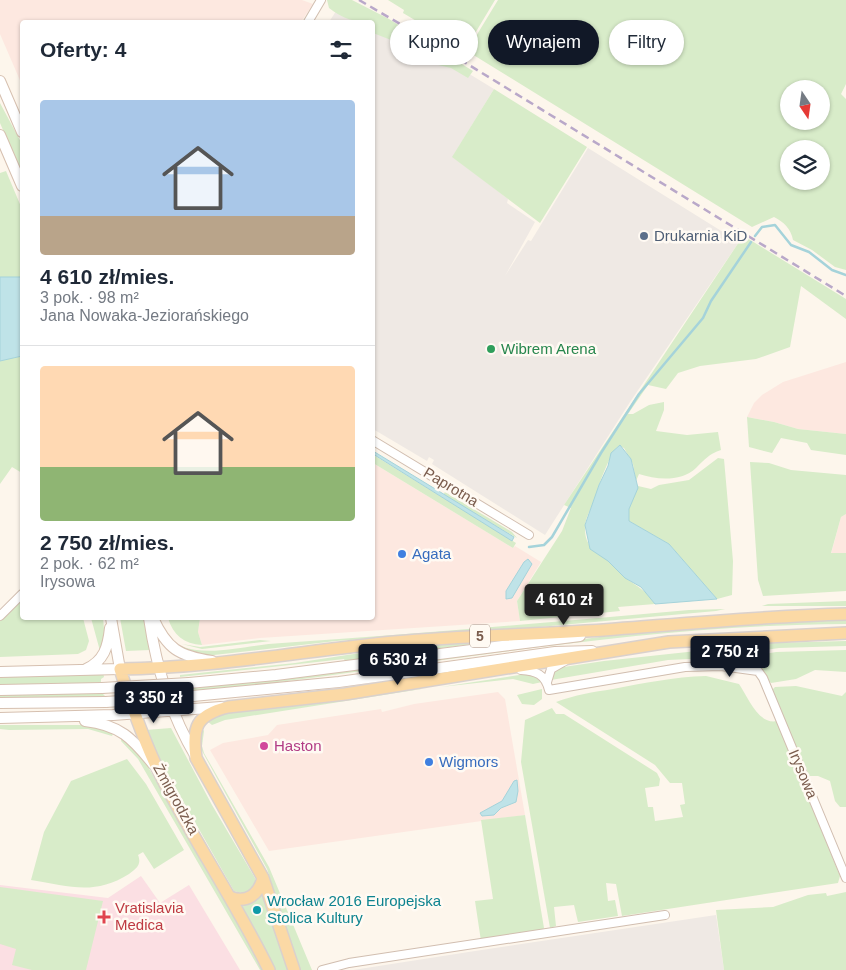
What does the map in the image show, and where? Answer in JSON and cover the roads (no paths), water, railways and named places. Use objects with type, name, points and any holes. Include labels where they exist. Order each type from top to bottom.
[{"type":"main road","name":"5","points":[[120,669],[225,663],[393,642],[616,629],[704,621],[846,614]]},
{"type":"main road","points":[[294,970],[263,878],[196,758],[194,741],[198,724],[209,713],[228,707],[344,694],[669,642],[846,632]]},
{"type":"main road","name":"Żmigrodzka","points":[[120,669],[134,714],[158,770],[269,970]]},
{"type":"main road","points":[[230,897],[240,900],[254,896],[263,878]]},
{"type":"street","points":[[309,20],[321,0]]},
{"type":"street","points":[[0,81],[20,127]]},
{"type":"street","points":[[0,135],[20,181]]},
{"type":"street","name":"Paprotna","points":[[375,442],[529,535]]},
{"type":"street","points":[[0,616],[20,596]]},
{"type":"street","points":[[84,670],[94,665],[104,654],[109,640],[111,620]]},
{"type":"street","name":"Żmigrodzka","points":[[111,620],[120,669]]},
{"type":"street","points":[[151,620],[160,668],[172,710],[179,728],[196,758]]},
{"type":"street","points":[[152,620],[164,640],[175,650],[193,658],[225,663]]},
{"type":"street","points":[[0,690],[102,688],[188,683],[296,672],[568,638],[616,629]]},
{"type":"street","points":[[0,704],[106,702],[193,696],[339,682],[555,652],[603,652]]},
{"type":"street","points":[[509,669],[537,671],[547,682],[552,669],[570,658]]},
{"type":"street","name":"Irysowa","points":[[547,682],[549,690],[679,668],[721,666],[758,671],[763,678],[846,878]]},
{"type":"street","points":[[0,672],[120,669]]},
{"type":"street","points":[[0,718],[62,718],[228,707]]},
{"type":"street","points":[[62,718],[97,722],[121,731],[133,740],[158,770]]},
{"type":"street","points":[[322,970],[348,963],[666,915]]},
{"type":"water","points":[[0,277],[20,277],[20,356],[0,361]]},
{"type":"water","points":[[620,445],[631,459],[638,488],[629,509],[629,521],[669,544],[717,599],[655,604],[641,587],[625,578],[608,561],[590,549],[585,525],[608,466],[611,453]]},
{"type":"water","points":[[375,452],[514,537],[512,541],[375,455]]},
{"type":"water","points":[[528,559],[532,564],[512,598],[506,599],[506,591],[524,562]]},
{"type":"water","points":[[517,780],[516,802],[501,808],[494,815],[482,816],[480,813],[502,801],[514,781]]},
{"type":"waterway","points":[[755,236],[762,227],[775,225],[791,245],[809,252],[832,270],[846,275]]},
{"type":"waterway","points":[[529,547],[544,545],[552,537],[601,453],[639,394],[703,318],[711,301],[751,242]]},
{"type":"railway","points":[[359,0],[438,46],[846,296]]},
{"type":"place","name":"Drukarnia KiD","points":[[644,236]]},
{"type":"place","name":"Wibrem Arena","points":[[491,349]]},
{"type":"place","name":"Agata","points":[[402,554]]},
{"type":"place","name":"Haston","points":[[264,746]]},
{"type":"place","name":"Wigmors","points":[[429,762]]},
{"type":"place","name":"Wrocław 2016 Europejska Stolica Kultury","points":[[257,910]]},
{"type":"place","name":"Vratislavia Medica","points":[[104,917]]}]
